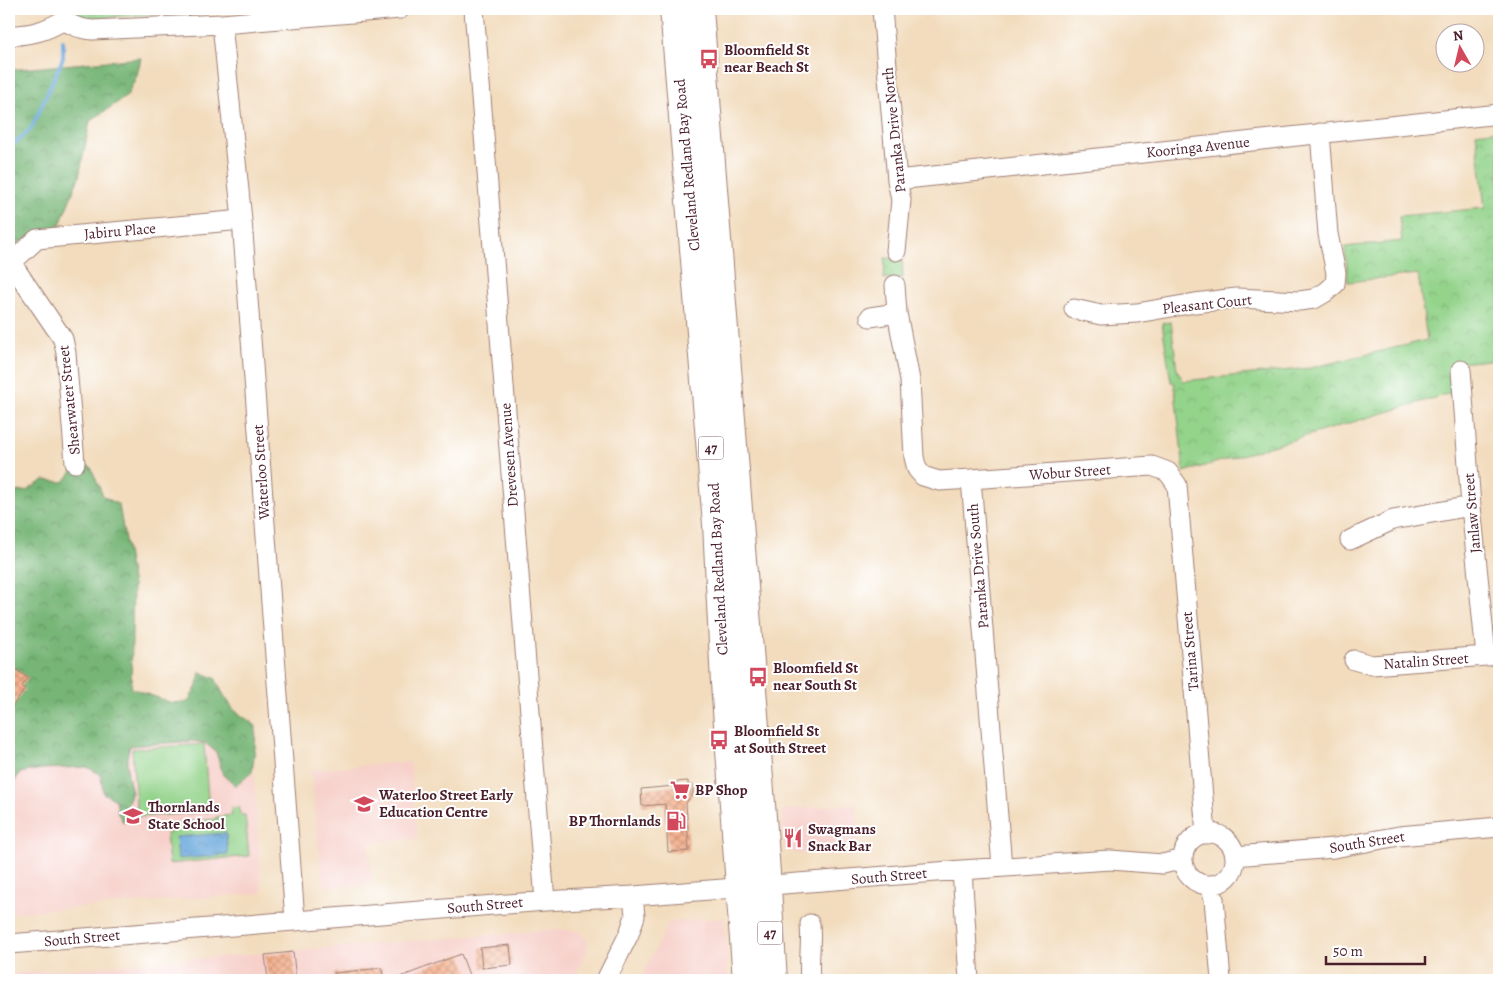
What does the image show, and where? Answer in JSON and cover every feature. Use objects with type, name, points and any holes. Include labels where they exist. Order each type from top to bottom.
[{"type":"highway","name":"Cleveland Redland Bay Road","points":[[674,9],[717,524],[724,674],[747,980]]},
{"type":"highway","name":"Cleveland Redland Bay Road","points":[[699,9],[768,886],[772,980]]},
{"type":"street","points":[[9,36],[35,34],[49,29],[62,14],[71,25],[80,29],[92,30],[222,24],[337,11],[400,9]]},
{"type":"street","name":"Drevesen Avenue","points":[[474,9],[544,900]]},
{"type":"street","name":"Paranka Drive North","points":[[882,9],[897,180],[901,200],[896,251]]},
{"type":"street","name":"Waterloo Street","points":[[222,24],[242,220],[295,920]]},
{"type":"street","name":"Kooringa Avenue","points":[[897,180],[1499,114]]},
{"type":"street","name":"Pleasant Court","points":[[1074,309],[1101,315],[1237,298],[1299,301],[1314,299],[1326,292],[1335,284],[1336,273],[1328,234],[1320,134]]},
{"type":"street","name":"Jabiru Place","points":[[10,265],[37,239],[242,220]]},
{"type":"street","name":"Shearwater Street","points":[[10,265],[63,339],[66,353],[75,463]]},
{"type":"street","points":[[895,285],[910,380],[914,457],[917,469],[923,476],[940,481],[971,479]]},
{"type":"street","points":[[870,316],[898,313]]},
{"type":"street","name":"Janlaw Street","points":[[1461,370],[1471,506],[1493,656]]},
{"type":"street","name":"Wobur Street","points":[[971,479],[1152,466],[1168,472]]},
{"type":"street","name":"Tarina Street","points":[[1168,472],[1177,485],[1206,834]]},
{"type":"street","name":"Paranka Drive South","points":[[971,479],[1002,867]]},
{"type":"street","points":[[1350,540],[1393,520],[1471,506]]},
{"type":"street","name":"Natalin Street","points":[[1354,660],[1372,665],[1493,656]]},
{"type":"street","name":"South Street","points":[[1235,856],[1334,848],[1399,836],[1499,827]]},
{"type":"street","points":[[1206,834],[1216,834],[1225,839],[1232,847],[1235,856],[1234,867],[1229,876],[1221,883],[1210,886],[1194,881],[1188,875],[1183,859],[1185,850],[1190,842],[1197,836],[1206,834]]},
{"type":"street","name":"South Street","points":[[9,944],[544,900],[633,896],[1110,860],[1167,864],[1183,859]]},
{"type":"street","points":[[962,870],[969,980]]},
{"type":"street","points":[[1210,886],[1214,899],[1221,980]]},
{"type":"street","points":[[606,980],[629,934],[635,916],[633,896]]},
{"type":"street","points":[[810,924],[812,943],[809,968],[810,980]]},
{"type":"shaded area","name":"Thornlands State School","points":[[250,719],[262,893],[9,913],[9,739]]},
{"type":"shaded area","name":"Waterloo Street Early Education Centre","points":[[410,762],[417,839],[369,842],[372,884],[332,887],[325,885],[322,881],[311,770]]},
{"type":"shaded area","points":[[856,804],[859,848],[795,854],[784,847],[781,810]]},
{"type":"shaded area","points":[[724,918],[728,980],[640,980],[669,922]]},
{"type":"shaded area","points":[[559,929],[581,932],[587,940],[587,951],[572,980],[9,980],[9,974]]},
{"type":"green space","points":[[72,9],[234,9],[82,19]]},
{"type":"green space","points":[[141,58],[137,75],[127,96],[90,121],[79,177],[59,227],[32,236],[9,251],[9,70]]},
{"type":"green space","points":[[1499,130],[1499,359],[1450,364],[1451,393],[1184,472],[1174,382],[1171,382],[1162,323],[1171,322],[1177,370],[1183,381],[1311,368],[1427,340],[1418,274],[1348,282],[1345,247],[1402,241],[1399,216],[1485,208],[1476,133]]},
{"type":"green space","points":[[885,258],[902,259],[903,278],[884,279]]},
{"type":"green space","points":[[82,464],[91,467],[103,496],[119,505],[133,586],[131,688],[172,703],[188,702],[197,686],[200,672],[215,678],[234,710],[256,726],[252,772],[236,786],[223,775],[216,752],[205,743],[192,741],[130,746],[127,764],[132,792],[126,806],[127,819],[123,822],[118,813],[116,800],[103,793],[101,775],[87,767],[41,769],[19,773],[13,785],[14,802],[9,810],[9,492],[26,491],[44,480],[64,482],[73,470]]},
{"type":"green space","points":[[204,744],[209,812],[137,817],[132,749]]},
{"type":"green space","points":[[239,807],[240,815],[245,815],[249,856],[169,864],[166,834],[170,833],[170,824],[216,819],[216,817],[232,815],[231,808]]},
{"type":"water","points":[[226,833],[228,855],[178,859],[176,837]]},
{"type":"building","points":[[9,664],[28,678],[22,686],[25,689],[9,711]]},
{"type":"building","points":[[688,781],[688,785],[693,785],[693,794],[686,803],[689,851],[668,852],[665,804],[642,806],[641,789],[675,786],[675,782]]},
{"type":"building","points":[[510,945],[512,965],[482,968],[480,948]]},
{"type":"building","points":[[293,952],[296,980],[268,980],[265,955]]},
{"type":"building","points":[[461,954],[471,980],[395,980],[395,979]]},
{"type":"building","points":[[382,968],[383,980],[335,980],[334,973]]},
{"type":"waterway","points":[[9,148],[31,129],[63,58],[63,41]]},
{"type":"place","name":"Bloomfield St near Beach St","points":[[709,59]]},
{"type":"place","name":"Bloomfield St near South St","points":[[758,677]]},
{"type":"place","name":"Bloomfield St at South Street","points":[[719,740]]},
{"type":"place","name":"BP Shop","points":[[680,790]]},
{"type":"place","name":"Waterloo Street Early Education Centre","points":[[364,804]]},
{"type":"place","name":"Thornlands State School","points":[[133,816]]},
{"type":"place","name":"BP Thornlands","points":[[676,821]]},
{"type":"place","name":"Swagmans Snack Bar","points":[[793,838]]}]
